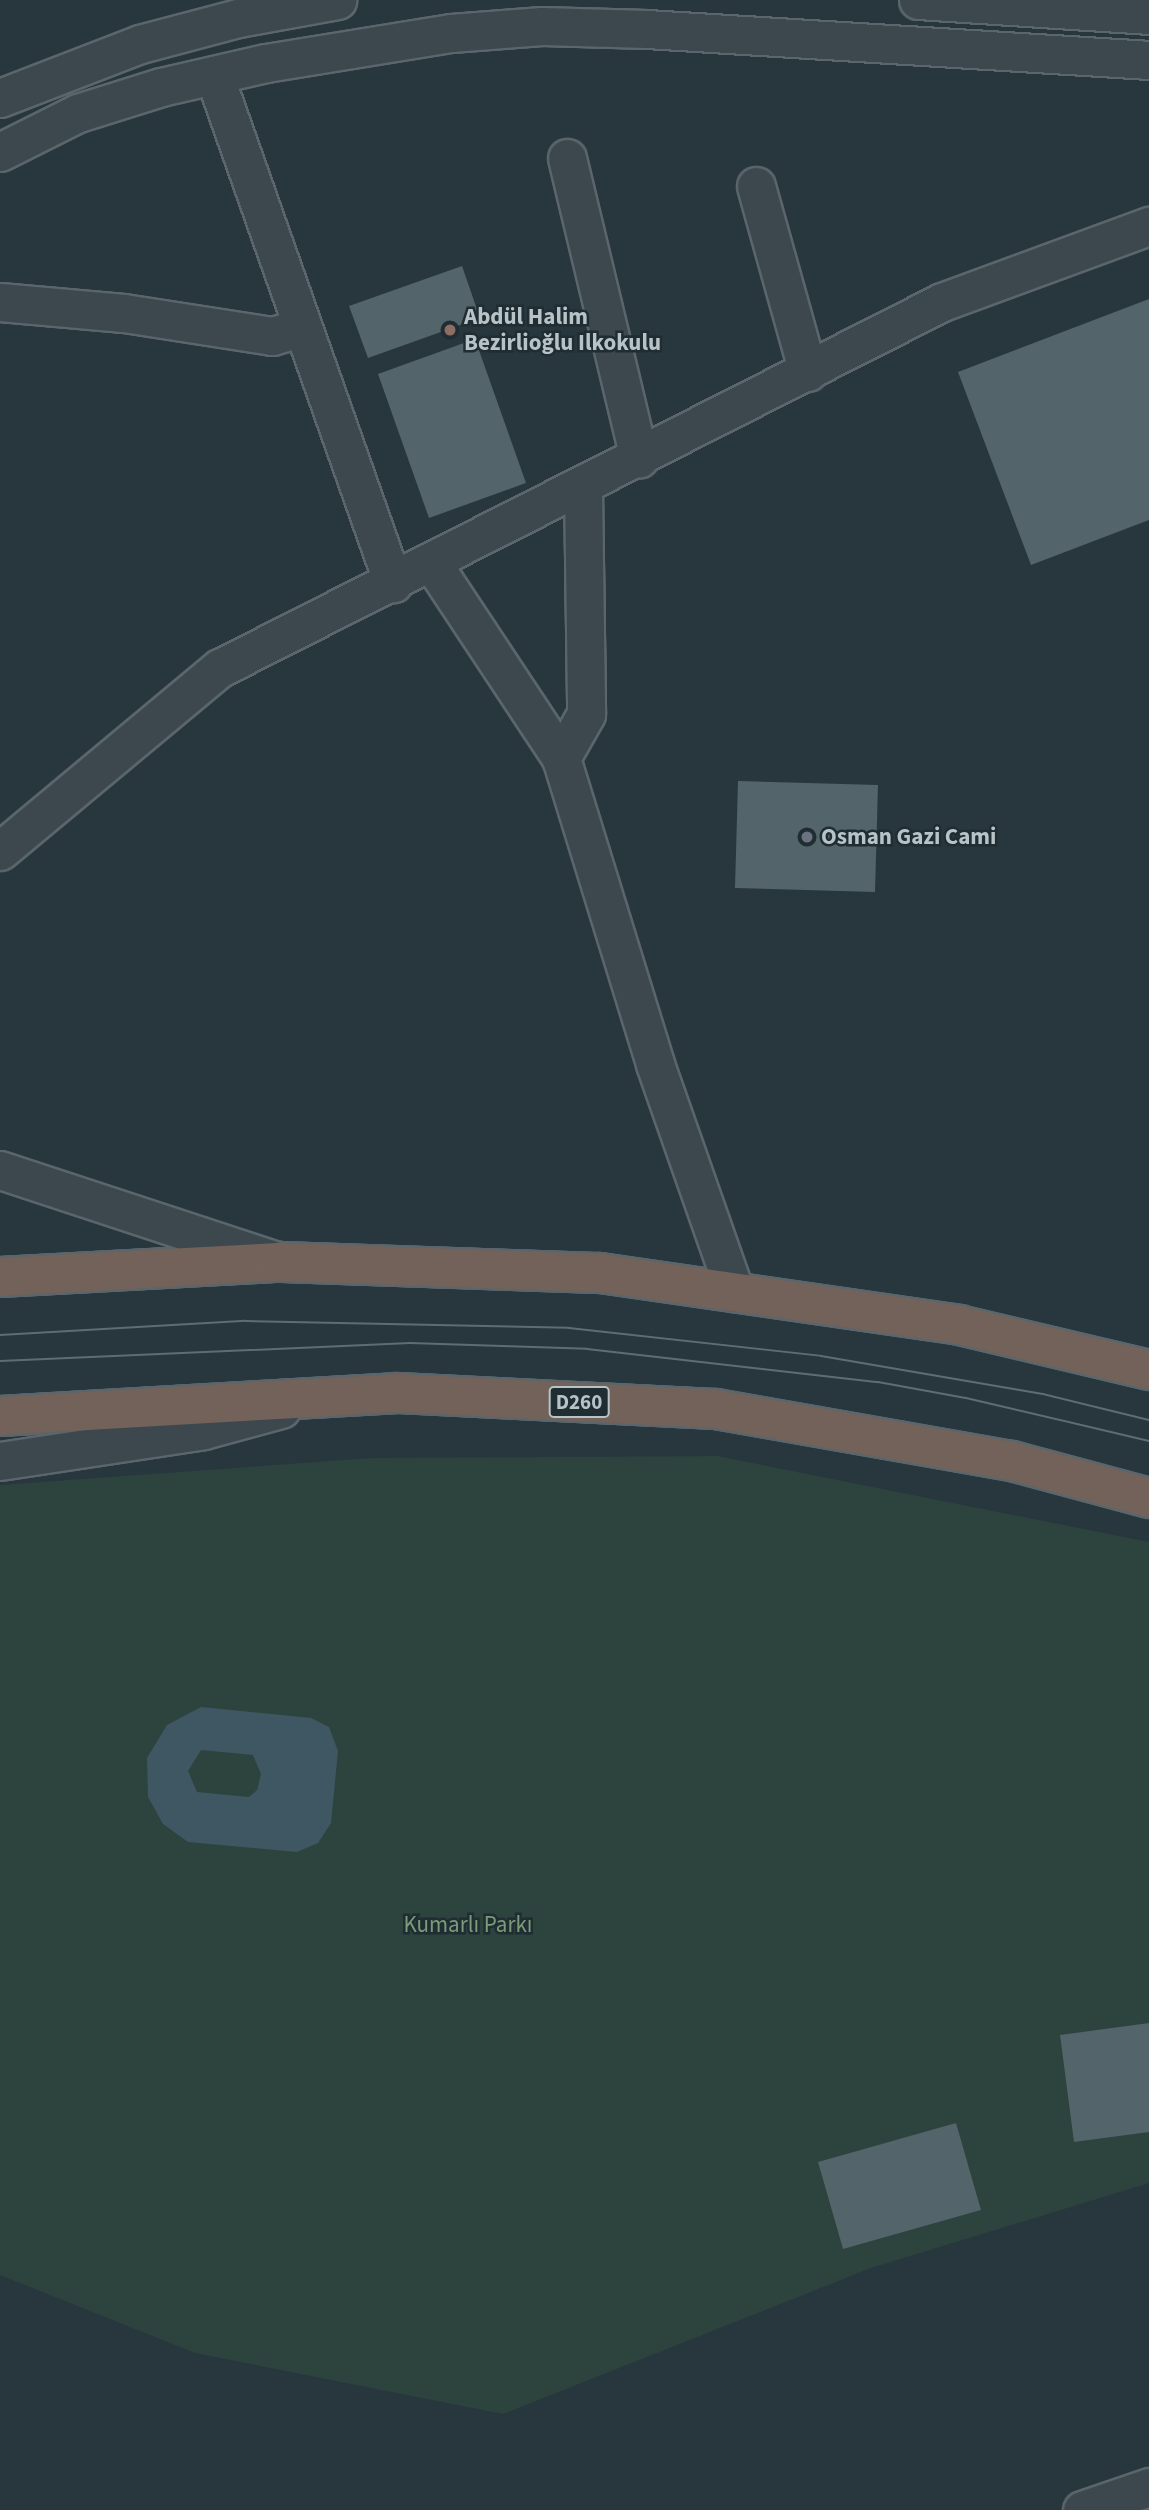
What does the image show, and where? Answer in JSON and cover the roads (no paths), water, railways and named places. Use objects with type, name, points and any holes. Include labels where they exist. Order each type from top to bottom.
[{"type":"highway","points":[[0,1277],[280,1262],[600,1273],[959,1325],[1149,1370]]},
{"type":"highway","name":"D260","points":[[0,1416],[398,1394],[716,1409],[1013,1461],[1149,1498]]},
{"type":"street","points":[[0,98],[112,54],[238,19],[337,0]]},
{"type":"street","points":[[918,0],[1149,15]]},
{"type":"street","points":[[0,152],[78,113],[121,99],[214,75],[451,33],[541,26],[1149,60]]},
{"type":"street","points":[[112,54],[121,99]]},
{"type":"street","points":[[214,75],[393,583]]},
{"type":"street","points":[[567,158],[639,459]]},
{"type":"street","points":[[756,186],[808,372]]},
{"type":"street","points":[[0,850],[220,668],[639,459],[942,302],[1149,226]]},
{"type":"street","points":[[0,302],[124,313],[272,336],[303,327]]},
{"type":"street","points":[[561,758],[586,714],[583,487]]},
{"type":"street","points":[[432,563],[561,758],[655,1065],[735,1292]]},
{"type":"street","points":[[0,1170],[280,1262]]},
{"type":"street","points":[[0,1461],[204,1430],[325,1398]]},
{"type":"street","points":[[1082,2510],[1149,2487]]},
{"type":"water","points":[[201,1707],[311,1718],[329,1727],[338,1751],[331,1823],[318,1843],[297,1852],[188,1842],[163,1824],[148,1797],[147,1758],[167,1725]],"holes":[[[201,1750],[253,1755],[261,1774],[257,1790],[249,1797],[197,1792],[188,1771]]]},
{"type":"tram line","points":[[0,1335],[246,1321],[569,1328],[821,1356],[1043,1394],[1149,1420]]},
{"type":"tram line","points":[[0,1361],[410,1343],[587,1349],[878,1382],[966,1398],[1149,1441]]},
{"type":"place","name":"Abdül Halim Bezirlioğlu Ilkokulu","points":[[450,330]]},
{"type":"place","name":"Osman Gazi Cami","points":[[807,837]]},
{"type":"park label","name":"Kumarlı Parkı","points":[[468,1925]]}]
